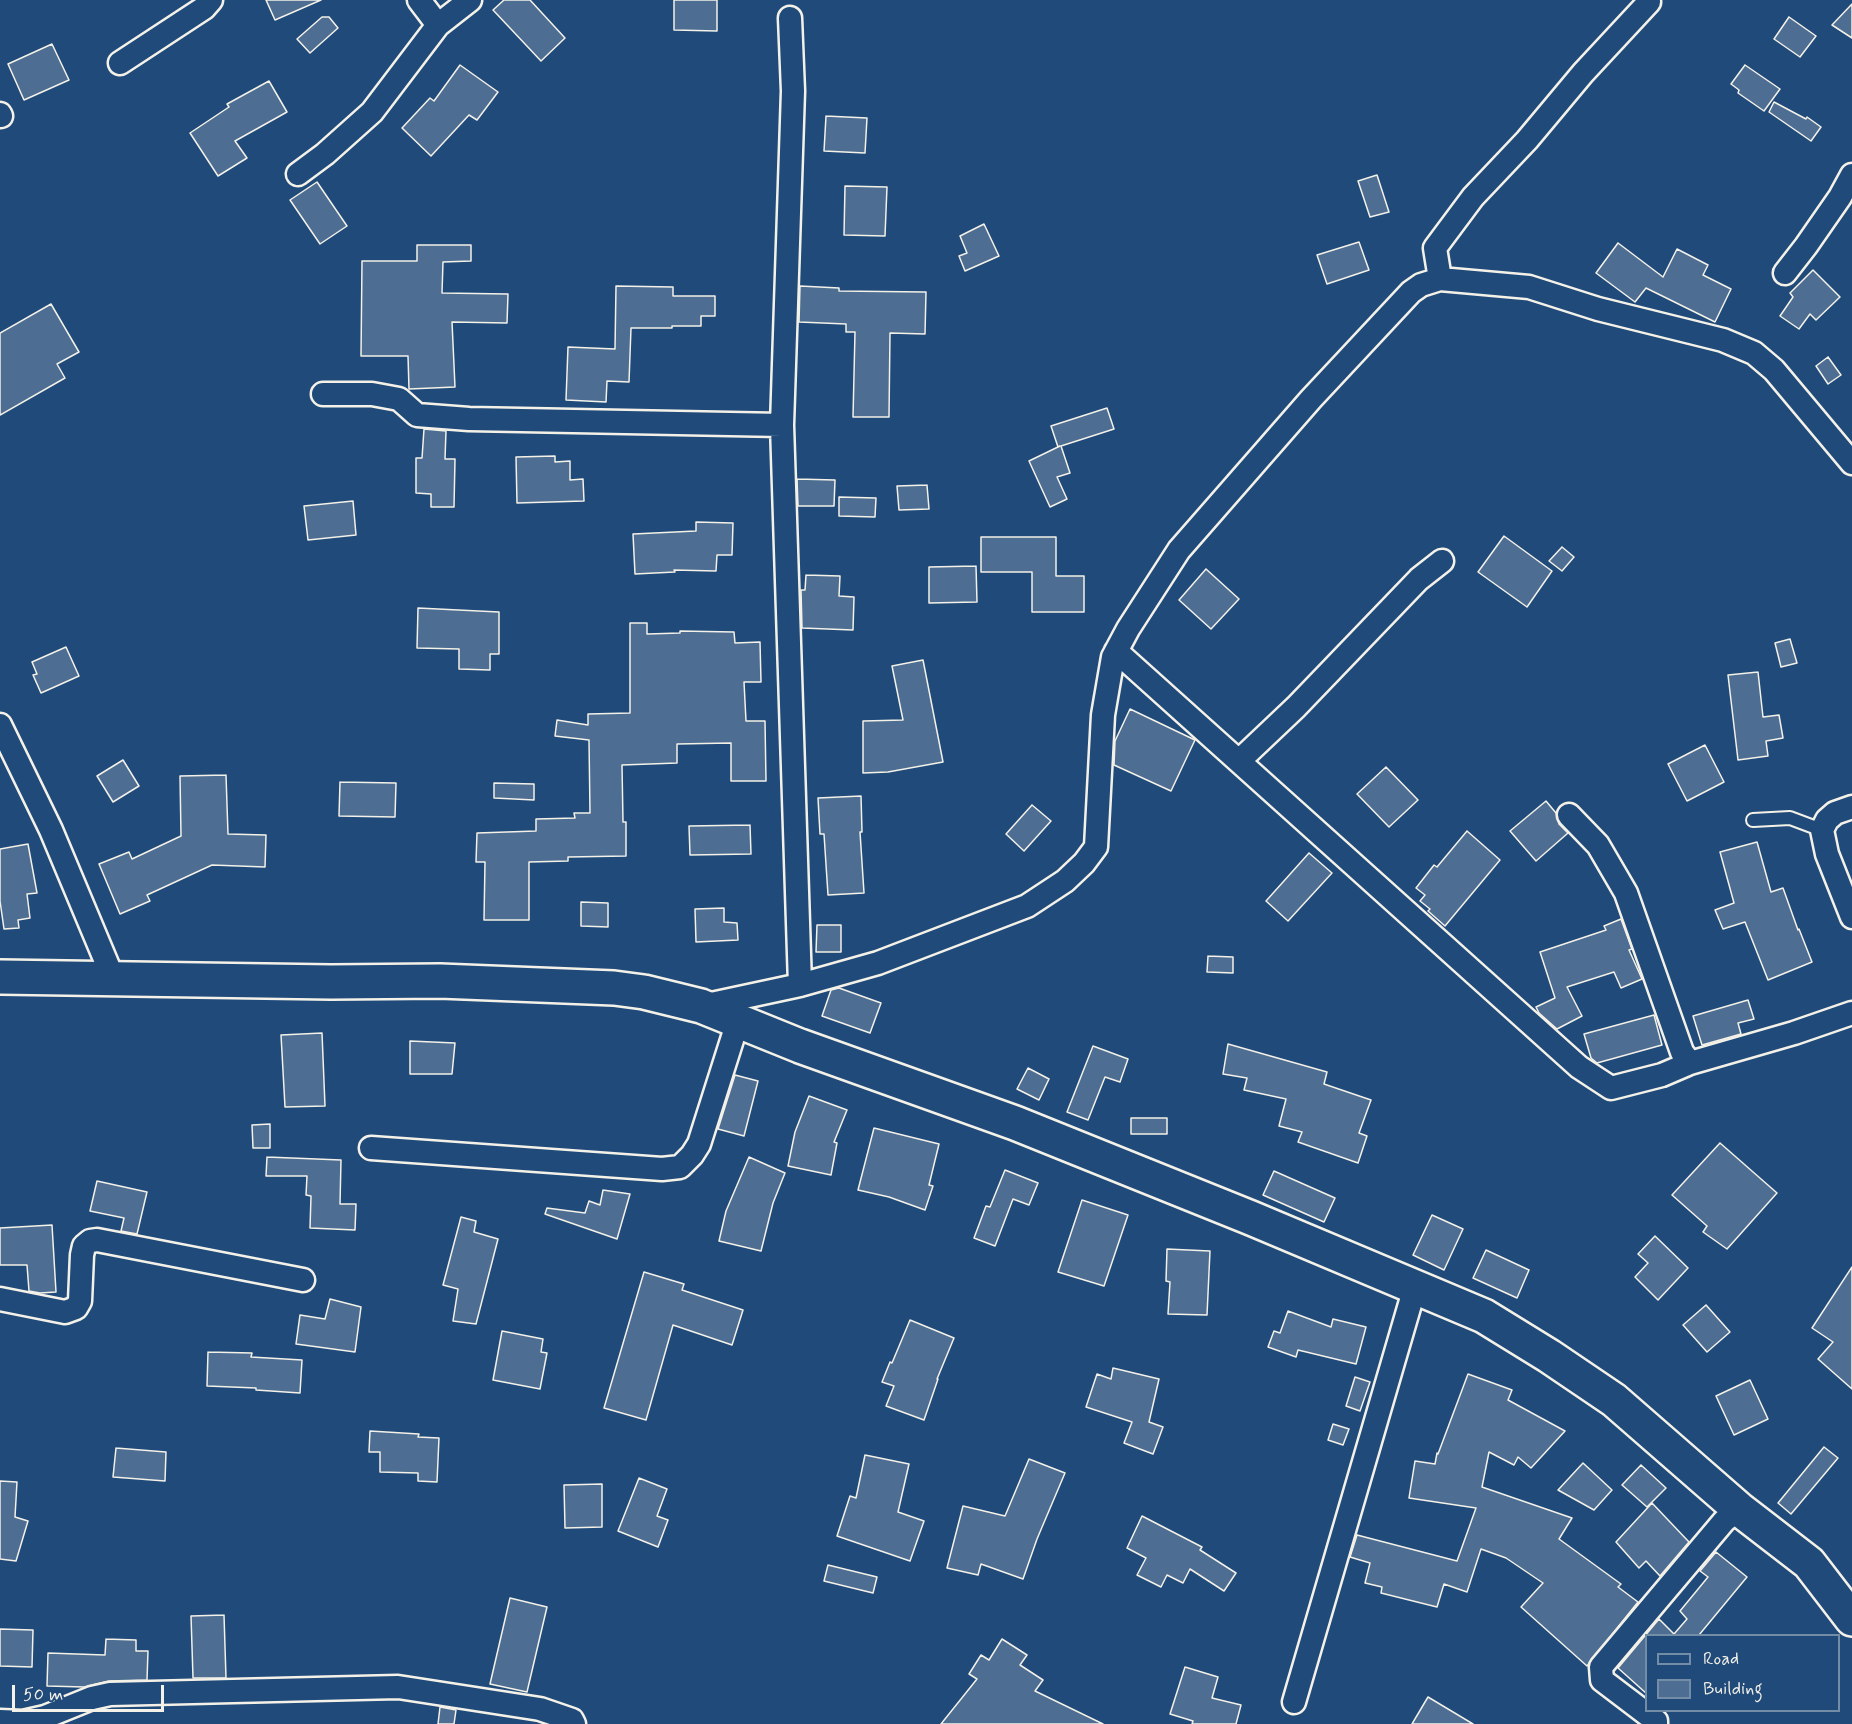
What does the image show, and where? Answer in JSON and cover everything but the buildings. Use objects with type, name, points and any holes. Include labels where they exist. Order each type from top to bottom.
[{"type":"street","points":[[120,63],[204,8],[212,0]]},
{"type":"street","points":[[418,0],[438,25]]},
{"type":"street","points":[[298,174],[325,154],[372,112],[438,25],[470,0]]},
{"type":"street","points":[[1440,279],[1435,248],[1473,197],[1527,140],[1583,73],[1650,1]]},
{"type":"street","points":[[790,18],[792,91],[782,425],[800,985]]},
{"type":"street","points":[[1785,273],[1840,197],[1852,175]]},
{"type":"street","points":[[700,1006],[800,985],[878,963],[1027,906],[1065,881],[1084,863],[1096,847],[1103,715],[1113,657],[1134,619],[1186,541],[1311,399],[1411,292],[1421,285],[1440,279],[1529,287],[1598,309],[1723,340],[1754,353],[1774,370],[1852,464]]},
{"type":"street","points":[[323,394],[372,394],[399,399],[417,415],[469,419],[782,425]]},
{"type":"street","points":[[1239,761],[1296,708],[1419,579],[1442,561]]},
{"type":"street","points":[[1116,651],[1579,1067],[1611,1088],[1662,1075],[1852,1012]]},
{"type":"street","points":[[0,725],[51,830],[113,978]]},
{"type":"street","points":[[1852,807],[1835,813],[1827,820],[1822,830],[1827,854],[1852,917]]},
{"type":"street","points":[[1569,815],[1598,845],[1626,892],[1682,1052],[1690,1064]]},
{"type":"street","points":[[0,977],[331,982],[440,981],[614,988],[664,996],[700,1006],[800,1046],[1015,1123],[1251,1218],[1484,1316],[1614,1400],[1739,1509],[1809,1563],[1852,1619]]},
{"type":"street","points":[[371,1148],[662,1168],[680,1167],[699,1144],[738,1022]]},
{"type":"street","points":[[0,1299],[65,1312],[76,1308],[80,1300],[84,1246],[90,1241],[98,1240],[303,1280]]},
{"type":"street","points":[[1293,1702],[1415,1287]]},
{"type":"street","points":[[1656,1724],[1656,1721],[1602,1680],[1601,1667],[1724,1521],[1739,1509]]},
{"type":"street","points":[[0,1721],[23,1722],[45,1717],[92,1698],[110,1694],[398,1687],[540,1709],[572,1720],[574,1724]]},
{"type":"lane","points":[[1753,820],[1791,818],[1822,830]]}]
